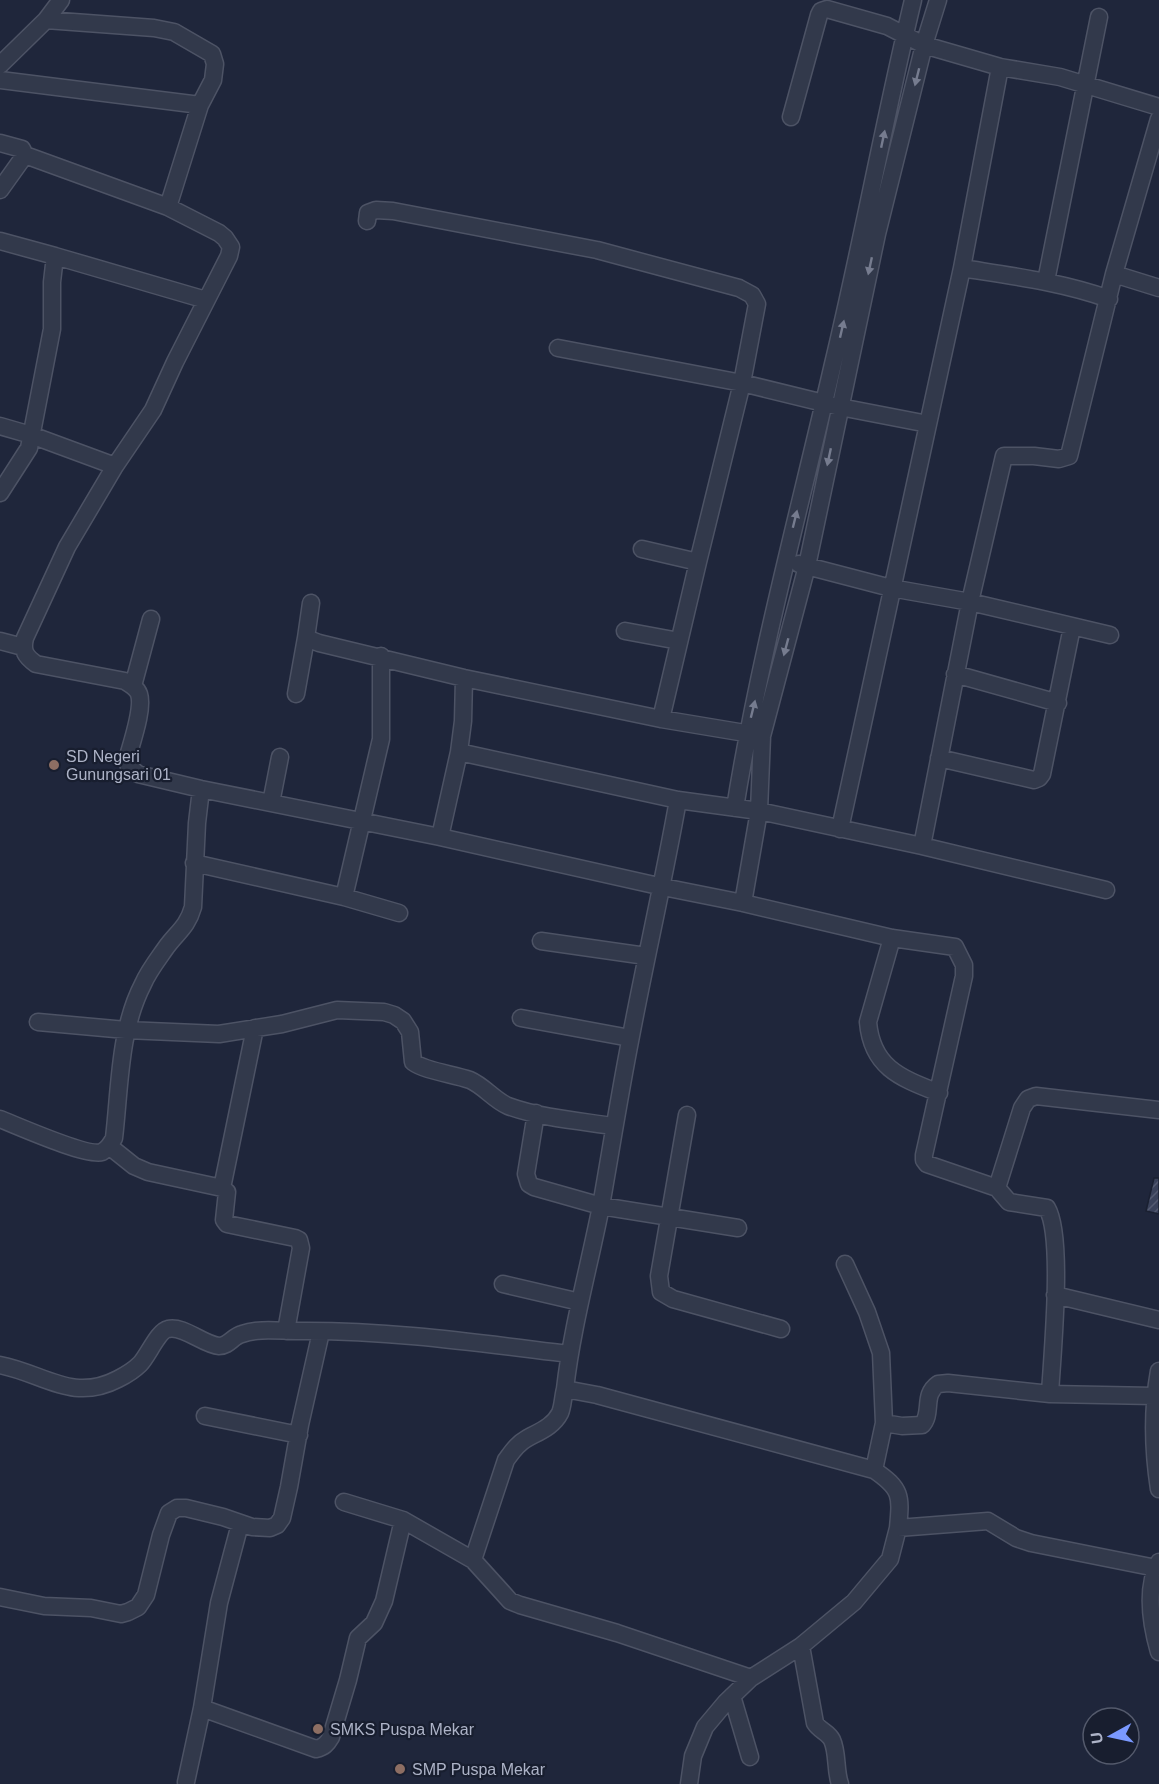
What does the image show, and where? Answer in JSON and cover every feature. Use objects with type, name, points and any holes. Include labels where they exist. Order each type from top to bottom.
[{"type":"street","points":[[0,65],[46,20],[61,0]]},
{"type":"street","points":[[743,903],[759,811],[755,734],[786,561],[832,405],[879,196],[905,34],[913,0]]},
{"type":"street","points":[[879,196],[938,0]]},
{"type":"street","points":[[791,117],[811,39],[821,11],[832,9],[887,26],[924,45],[1000,67],[1084,83],[1159,107]]},
{"type":"street","points":[[1046,281],[1099,17]]},
{"type":"street","points":[[46,20],[154,28],[174,32],[214,57],[213,80],[200,105],[168,207]]},
{"type":"street","points":[[840,829],[962,268],[1000,67]]},
{"type":"street","points":[[0,80],[200,105]]},
{"type":"street","points":[[921,846],[970,602],[1004,456],[1059,459],[1069,456],[1114,274],[1159,118]]},
{"type":"street","points":[[0,143],[22,149],[25,155],[168,207],[219,233],[231,248],[153,410],[115,466],[66,547],[25,638],[23,647],[26,657],[36,664],[125,681],[133,687],[140,695],[140,710],[128,760],[129,767],[138,774],[201,789],[440,837],[892,938],[955,947],[964,965],[964,976],[924,1161],[997,1188],[1009,1202],[1047,1208],[1051,1215],[1055,1257],[1055,1295],[1050,1394]]},
{"type":"street","points":[[0,190],[25,155]]},
{"type":"street","points":[[367,221],[368,213],[376,210],[393,211],[597,250],[739,288],[752,295],[757,304],[742,383],[661,719]]},
{"type":"street","points":[[0,241],[206,300]]},
{"type":"street","points":[[0,493],[27,452],[31,435],[52,328],[52,282],[55,256]]},
{"type":"street","points":[[962,268],[1046,281],[1109,299]]},
{"type":"street","points":[[1114,274],[1159,288]]},
{"type":"street","points":[[558,348],[742,383],[832,405],[928,424]]},
{"type":"street","points":[[735,808],[755,734],[807,566],[832,405]]},
{"type":"street","points":[[0,426],[115,466]]},
{"type":"street","points":[[642,549],[698,562]]},
{"type":"street","points":[[786,561],[891,588],[970,602],[1110,635]]},
{"type":"street","points":[[296,694],[311,603]]},
{"type":"street","points":[[133,687],[151,619]]},
{"type":"street","points":[[939,758],[1034,780],[1040,778],[1058,703],[1072,627]]},
{"type":"street","points":[[625,631],[679,641]]},
{"type":"street","points":[[306,638],[464,678],[661,719],[755,734]]},
{"type":"street","points":[[0,641],[23,647]]},
{"type":"street","points":[[344,897],[381,739],[381,656]]},
{"type":"street","points":[[955,674],[1058,703]]},
{"type":"street","points":[[440,837],[459,752],[464,678]]},
{"type":"street","points":[[459,752],[678,800],[759,811],[921,846],[1106,890]]},
{"type":"street","points":[[271,803],[280,757]]},
{"type":"street","points":[[0,1119],[74,1148],[93,1153],[102,1152],[110,1146],[114,1138],[126,1030],[143,983],[166,948],[190,919],[193,907],[194,863],[201,789]]},
{"type":"street","points":[[473,1560],[506,1460],[525,1439],[539,1434],[560,1413],[569,1354],[601,1206],[613,1126],[646,956],[663,887],[678,800]]},
{"type":"street","points":[[194,863],[344,897],[399,913]]},
{"type":"street","points":[[892,938],[868,1022],[869,1034],[876,1051],[894,1074],[939,1093]]},
{"type":"street","points":[[541,940],[646,956]]},
{"type":"street","points":[[38,1022],[126,1030],[219,1034],[282,1024],[337,1011],[384,1012],[403,1021],[410,1032],[413,1062],[419,1067],[471,1081],[507,1105],[536,1113],[613,1126]]},
{"type":"street","points":[[521,1018],[630,1038]]},
{"type":"street","points":[[222,1188],[255,1028]]},
{"type":"street","points":[[997,1188],[1022,1108],[1028,1099],[1036,1096],[1159,1110]]},
{"type":"street","points":[[536,1113],[526,1174],[529,1184],[534,1187],[601,1206],[738,1228]]},
{"type":"street","points":[[687,1115],[659,1276],[661,1292],[673,1299],[781,1329]]},
{"type":"street","points":[[110,1146],[134,1166],[148,1172],[222,1188],[227,1192],[224,1220],[227,1224],[299,1240],[301,1248],[286,1331]]},
{"type":"street","points":[[845,1264],[867,1312],[881,1353],[884,1423],[874,1470]]},
{"type":"street","points":[[503,1284],[580,1302]]},
{"type":"street","points":[[1055,1295],[1159,1320]]},
{"type":"street","points":[[0,1365],[68,1388],[91,1389],[108,1384],[130,1373],[141,1363],[166,1329],[178,1329],[216,1346],[224,1346],[235,1336],[244,1333],[286,1331],[399,1334],[569,1354]]},
{"type":"street","points":[[0,1597],[44,1606],[91,1608],[122,1614],[138,1607],[146,1595],[161,1535],[169,1513],[177,1508],[223,1517],[240,1524],[270,1528],[277,1524],[282,1518],[321,1332]]},
{"type":"street","points":[[1159,1371],[1155,1396],[1154,1457],[1159,1489]]},
{"type":"street","points":[[884,1423],[902,1426],[922,1425],[925,1421],[928,1394],[938,1384],[948,1383],[1050,1394],[1155,1396]]},
{"type":"street","points":[[565,1389],[597,1395],[874,1470],[896,1488],[900,1509],[890,1559],[854,1602],[801,1646],[751,1678],[732,1696],[705,1727],[693,1756],[689,1784]]},
{"type":"street","points":[[205,1416],[298,1435]]},
{"type":"street","points":[[344,1502],[403,1520],[473,1560],[510,1600],[520,1605],[617,1633],[751,1678]]},
{"type":"street","points":[[202,1708],[316,1749],[327,1744],[348,1680],[358,1638],[374,1623],[384,1601],[403,1520]]},
{"type":"street","points":[[898,1528],[988,1521],[1016,1538],[1031,1543],[1157,1565],[1150,1620],[1159,1652]]},
{"type":"street","points":[[186,1782],[202,1708],[219,1603],[240,1524]]},
{"type":"street","points":[[801,1646],[815,1723],[819,1730],[826,1732],[832,1741],[840,1784]]},
{"type":"street","points":[[732,1696],[750,1757]]},
{"type":"building","points":[[1154,1178],[1159,1178],[1159,1214],[1146,1211]]},
{"type":"place","name":"SD Negeri Gunungsari 01","points":[[54,765]]},
{"type":"place","name":"SMKS Puspa Mekar","points":[[318,1729]]},
{"type":"place","name":"SMP Puspa Mekar","points":[[400,1769]]}]
